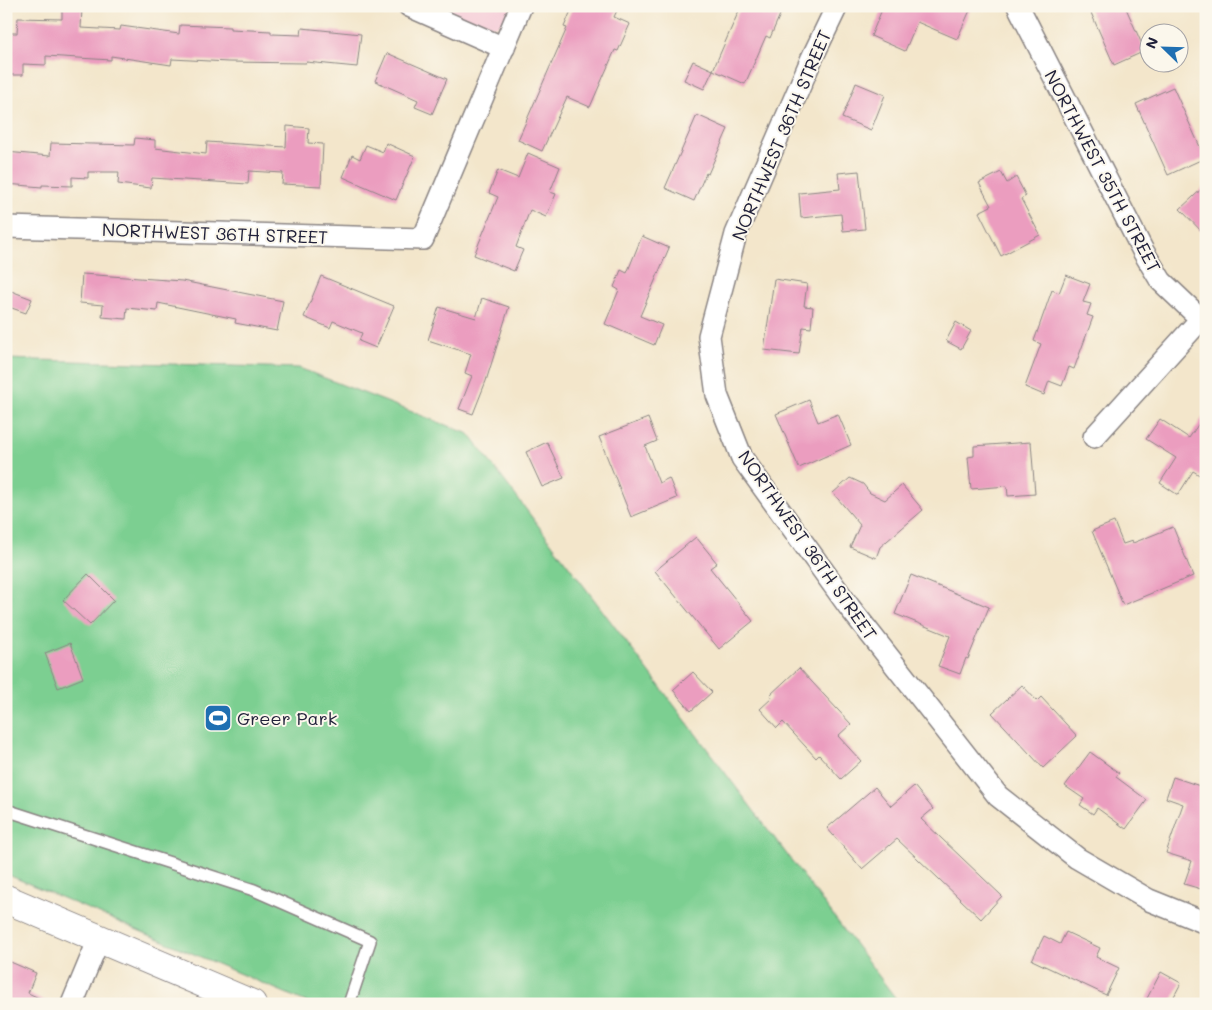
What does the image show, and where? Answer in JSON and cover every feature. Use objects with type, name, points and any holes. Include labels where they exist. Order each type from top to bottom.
[{"type":"main road","points":[[6,899],[252,1004]]},
{"type":"street","points":[[409,6],[504,48],[521,6]]},
{"type":"street","name":"NORTHWEST 36TH STREET","points":[[837,6],[812,58],[736,234],[709,336],[717,395],[742,458],[850,608],[998,796],[1077,858],[1149,900],[1206,923]]},
{"type":"street","name":"NORTHWEST 35TH STREET","points":[[1018,6],[1143,251],[1161,282],[1204,320]]},
{"type":"street","name":"NORTHWEST 36TH STREET","points":[[6,227],[423,239],[504,48]]},
{"type":"street","points":[[1094,437],[1204,320]]},
{"type":"street","points":[[72,1004],[99,939]]},
{"type":"lane","points":[[6,810],[254,890],[370,941],[349,1004]]},
{"type":"shaded area","points":[[437,6],[512,6],[506,20],[497,26],[483,26]]},
{"type":"green space","name":"Greer Park","points":[[6,359],[299,368],[469,434],[900,1004],[311,1004],[6,874]]},
{"type":"building","points":[[573,6],[619,6],[614,17],[630,24],[618,51],[615,50],[590,107],[567,97],[542,151],[518,140],[567,28],[564,27]]},
{"type":"building","points":[[741,6],[772,6],[782,10],[770,38],[766,36],[745,84],[713,70]]},
{"type":"building","points":[[882,6],[972,6],[957,39],[917,22],[905,51],[871,36]]},
{"type":"building","points":[[1088,6],[1125,6],[1140,40],[1140,53],[1114,65]]},
{"type":"building","points":[[62,7],[82,8],[81,28],[120,30],[121,26],[179,34],[180,25],[271,31],[271,34],[301,35],[302,28],[361,34],[357,67],[306,62],[228,62],[172,59],[171,65],[111,56],[111,60],[46,56],[46,65],[23,64],[23,75],[6,75],[6,33],[17,33],[18,18],[62,19]]},
{"type":"building","points":[[387,53],[447,79],[432,114],[415,107],[418,100],[375,81]]},
{"type":"building","points":[[693,61],[713,70],[704,89],[684,80]]},
{"type":"building","points":[[856,83],[885,95],[871,130],[842,118]]},
{"type":"building","points":[[1173,87],[1205,158],[1168,175],[1136,104]]},
{"type":"building","points":[[697,115],[728,129],[694,201],[665,188]]},
{"type":"building","points":[[287,126],[309,128],[308,143],[323,144],[321,186],[282,184],[283,173],[249,171],[248,184],[152,178],[151,188],[118,184],[119,172],[88,172],[88,178],[72,177],[72,186],[42,185],[42,187],[6,184],[6,152],[50,156],[51,143],[134,145],[135,138],[155,140],[155,148],[206,154],[207,142],[286,147]]},
{"type":"building","points":[[386,143],[415,156],[396,200],[343,177],[352,155],[360,159],[366,145],[383,152]]},
{"type":"building","points":[[528,153],[560,167],[550,192],[556,194],[546,217],[530,210],[516,247],[523,250],[514,271],[474,255],[498,197],[489,193],[498,170],[518,178]]},
{"type":"building","points":[[859,171],[865,229],[843,231],[841,214],[801,218],[799,193],[840,189],[838,173]]},
{"type":"building","points":[[1001,172],[1007,183],[1016,177],[1026,196],[1021,199],[1040,235],[1001,256],[979,212],[991,206],[979,183]]},
{"type":"building","points":[[1206,185],[1206,236],[1180,209]]},
{"type":"building","points":[[642,236],[669,248],[640,316],[662,325],[654,345],[605,324],[619,290],[614,287],[621,270],[627,273]]},
{"type":"building","points":[[82,274],[182,281],[283,301],[277,331],[235,323],[236,319],[158,303],[157,311],[127,308],[126,319],[102,317],[103,305],[80,303]]},
{"type":"building","points":[[1066,275],[1090,284],[1083,302],[1091,304],[1087,315],[1093,317],[1074,369],[1069,367],[1062,386],[1049,381],[1044,395],[1025,387],[1041,344],[1034,341],[1052,290],[1059,293]]},
{"type":"building","points":[[321,276],[394,306],[376,348],[359,341],[362,333],[333,321],[330,328],[304,317]]},
{"type":"building","points":[[774,279],[807,284],[804,306],[813,307],[811,328],[803,327],[799,354],[764,350]]},
{"type":"building","points":[[6,289],[32,299],[26,313],[6,306]]},
{"type":"building","points":[[482,298],[509,307],[486,381],[473,414],[459,409],[472,376],[465,373],[471,354],[428,340],[439,307],[476,318]]},
{"type":"building","points":[[956,322],[971,331],[961,349],[946,341]]},
{"type":"building","points":[[809,400],[818,422],[838,414],[851,445],[799,468],[776,414]]},
{"type":"building","points":[[1206,413],[1206,479],[1193,471],[1178,495],[1160,483],[1176,458],[1146,439],[1160,419],[1189,438]]},
{"type":"building","points":[[648,418],[657,441],[645,446],[659,483],[669,478],[677,498],[631,517],[599,437]]},
{"type":"building","points":[[547,442],[564,478],[542,487],[526,452]]},
{"type":"building","points":[[1031,442],[1035,494],[1008,496],[1007,486],[971,489],[968,457],[974,456],[974,446]]},
{"type":"building","points":[[850,478],[863,484],[870,493],[885,500],[902,485],[923,510],[880,547],[876,558],[850,547],[860,525],[833,493]]},
{"type":"building","points":[[1114,522],[1123,544],[1132,541],[1133,543],[1173,527],[1193,576],[1123,605],[1092,531]]},
{"type":"building","points":[[696,537],[717,563],[710,568],[753,621],[719,649],[655,571]]},
{"type":"building","points":[[88,574],[114,600],[90,625],[63,600]]},
{"type":"building","points":[[911,575],[989,607],[960,674],[938,666],[950,636],[895,614]]},
{"type":"building","points":[[70,643],[83,678],[58,688],[45,653]]},
{"type":"building","points":[[799,668],[851,724],[838,736],[861,761],[841,779],[819,755],[816,758],[783,722],[777,728],[760,709],[772,698],[770,695]]},
{"type":"building","points":[[693,672],[712,692],[691,711],[673,690]]},
{"type":"building","points":[[1022,685],[1037,701],[1041,697],[1077,736],[1043,768],[992,713]]},
{"type":"building","points":[[1090,752],[1119,773],[1116,777],[1147,800],[1126,829],[1097,808],[1093,814],[1080,805],[1084,799],[1065,786]]},
{"type":"building","points":[[1173,777],[1206,788],[1206,874],[1201,889],[1184,884],[1192,861],[1166,853],[1183,804],[1166,798]]},
{"type":"building","points":[[914,786],[933,809],[921,819],[1002,896],[981,919],[897,839],[862,869],[827,828],[875,787],[891,806]]},
{"type":"building","points":[[1066,932],[1100,948],[1096,957],[1119,968],[1106,995],[1032,960],[1044,936],[1060,944]]},
{"type":"building","points":[[6,960],[36,973],[28,993],[52,1004],[6,1004]]},
{"type":"building","points":[[1161,972],[1181,983],[1170,1004],[1144,1004]]},
{"type":"place","name":"Greer Park","points":[[218,718]]}]
